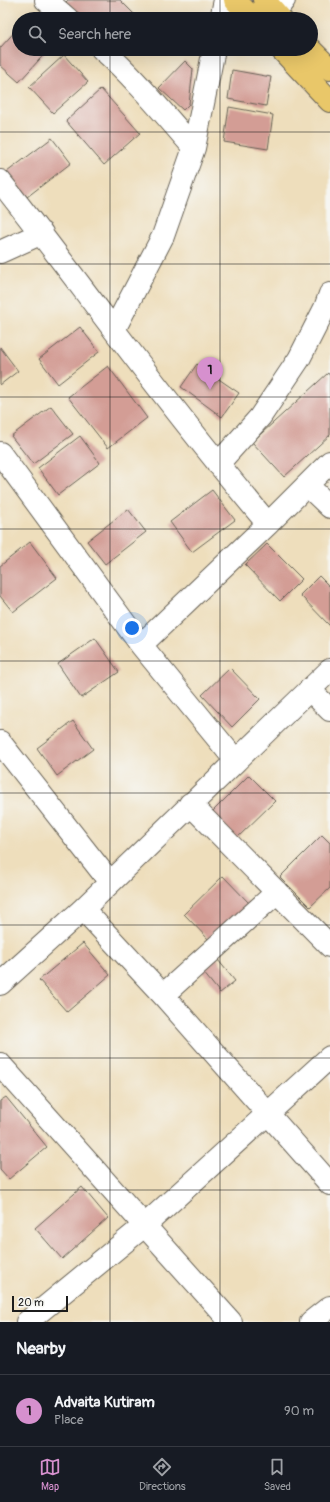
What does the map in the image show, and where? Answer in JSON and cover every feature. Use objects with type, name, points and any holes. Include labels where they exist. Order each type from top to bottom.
[{"type":"main road","points":[[234,0],[246,12]]},
{"type":"main road","points":[[288,56],[330,101]]},
{"type":"main road","points":[[317,56],[330,69]]},
{"type":"street","points":[[46,0],[60,12]]},
{"type":"street","points":[[222,12],[225,0]]},
{"type":"street","points":[[111,56],[194,148]]},
{"type":"street","points":[[114,330],[163,236],[194,148],[213,56]]},
{"type":"street","points":[[0,181],[42,233],[114,330],[218,464],[268,524]]},
{"type":"street","points":[[0,252],[42,233]]},
{"type":"street","points":[[218,464],[260,417],[299,359],[325,308],[330,294]]},
{"type":"street","points":[[2,460],[141,645],[236,761]]},
{"type":"street","points":[[141,645],[268,524],[330,462]]},
{"type":"street","points":[[307,485],[330,507]]},
{"type":"street","points":[[0,984],[83,909],[330,670]]},
{"type":"street","points":[[310,690],[330,710]]},
{"type":"street","points":[[0,742],[110,882]]},
{"type":"street","points":[[190,804],[330,946]]},
{"type":"street","points":[[163,995],[277,892]]},
{"type":"street","points":[[83,909],[163,995],[330,1184]]},
{"type":"street","points":[[27,1322],[144,1226],[330,1057]]},
{"type":"street","points":[[0,1064],[231,1322]]},
{"type":"street","points":[[311,1322],[330,1307]]},
{"type":"building","points":[[68,0],[120,0],[132,12],[77,12],[66,2]]},
{"type":"building","points":[[12,35],[12,56],[43,56],[19,82],[0,65],[0,48]]},
{"type":"building","points":[[63,56],[65,56],[88,82],[53,113],[29,87]]},
{"type":"building","points":[[185,61],[193,69],[189,104],[183,110],[159,88]]},
{"type":"building","points":[[232,70],[271,77],[266,106],[228,99]]},
{"type":"building","points":[[101,89],[140,133],[104,165],[66,121]]},
{"type":"building","points":[[229,107],[273,115],[268,149],[224,142]]},
{"type":"building","points":[[52,138],[71,163],[27,197],[7,172]]},
{"type":"building","points":[[80,327],[99,352],[58,384],[39,359]]},
{"type":"building","points":[[0,347],[18,371],[0,385]]},
{"type":"building","points":[[197,364],[239,393],[222,417],[181,387]]},
{"type":"building","points":[[108,366],[147,418],[108,448],[68,397]]},
{"type":"building","points":[[328,373],[330,376],[330,435],[284,477],[252,442]]},
{"type":"building","points":[[51,406],[73,434],[33,464],[11,436]]},
{"type":"building","points":[[80,436],[100,463],[58,495],[38,468]]},
{"type":"building","points":[[212,490],[235,520],[192,552],[170,522]]},
{"type":"building","points":[[128,509],[146,532],[105,564],[87,541]]},
{"type":"building","points":[[30,542],[57,578],[13,612],[0,596],[0,566]]},
{"type":"building","points":[[267,544],[302,579],[280,601],[245,565]]},
{"type":"building","points":[[319,576],[330,587],[330,626],[300,595]]},
{"type":"building","points":[[95,638],[119,672],[81,698],[58,664]]},
{"type":"building","points":[[230,668],[260,699],[232,727],[202,695]]},
{"type":"building","points":[[73,721],[93,749],[57,776],[37,748]]},
{"type":"building","points":[[249,775],[275,801],[236,839],[211,813]]},
{"type":"building","points":[[322,835],[330,843],[330,888],[310,907],[280,877]]},
{"type":"building","points":[[223,876],[250,904],[211,942],[184,914]]},
{"type":"building","points":[[83,943],[110,975],[67,1012],[39,980]]},
{"type":"building","points":[[214,955],[235,981],[220,993],[199,967]]},
{"type":"building","points":[[6,1097],[47,1147],[9,1179],[0,1169],[0,1101]]},
{"type":"building","points":[[82,1187],[108,1218],[62,1259],[35,1228]]},
{"type":"place","name":"Advaita Kutiram","points":[[210,390]]}]
